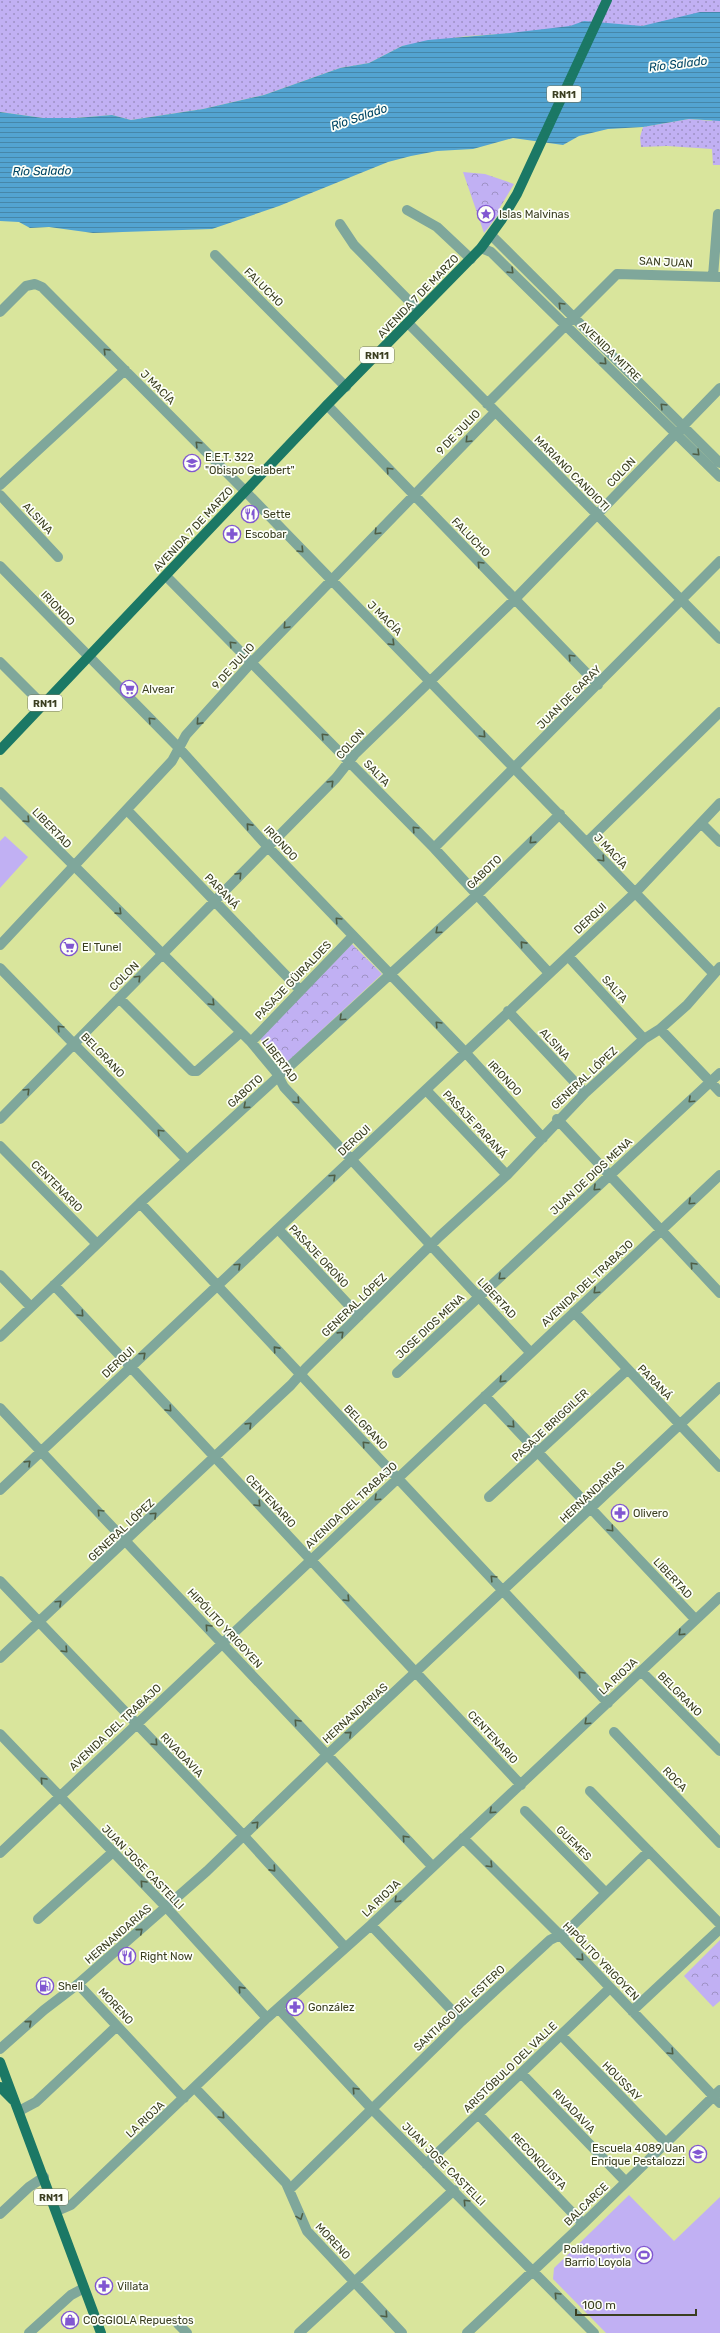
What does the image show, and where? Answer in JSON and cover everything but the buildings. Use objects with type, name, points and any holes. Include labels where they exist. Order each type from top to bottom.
[{"type":"main road","name":"AVENIDA 7 DE MARZO","points":[[0,750],[245,491],[481,248],[509,208],[525,178],[607,0]]},
{"type":"main road","name":"RN11","points":[[0,2062],[101,2333]]},
{"type":"main road","points":[[0,2087],[18,2107]]},
{"type":"street","points":[[408,210],[437,227],[471,259]]},
{"type":"street","points":[[717,277],[718,214]]},
{"type":"street","points":[[340,224],[354,245],[419,312]]},
{"type":"street","name":"AVENIDA MITRE","points":[[491,235],[569,321]]},
{"type":"street","name":"AVENIDA MITRE","points":[[481,248],[491,252],[569,321],[679,429],[720,463]]},
{"type":"street","name":"FALUCHO","points":[[215,255],[346,387]]},
{"type":"street","name":"SAN JUAN","points":[[612,277],[621,272],[717,277]]},
{"type":"street","name":"9 DE JULIO","points":[[487,404],[612,277]]},
{"type":"street","name":"J MACÍA","points":[[0,312],[26,286],[35,284],[42,287],[245,491],[330,580],[560,814],[634,894],[717,970]]},
{"type":"street","name":"MARIANO CANDIOTI","points":[[408,323],[720,639]]},
{"type":"street","points":[[0,485],[125,370]]},
{"type":"street","name":"COLON","points":[[0,1119],[349,762],[514,600],[720,388]]},
{"type":"street","name":"FALUCHO","points":[[327,406],[598,685]]},
{"type":"street","name":"9 DE JULIO","points":[[0,945],[172,762],[186,735],[251,663],[330,580],[495,412]]},
{"type":"street","name":"AVENIDA MITRE","points":[[679,429],[720,477]]},
{"type":"street","name":"ALSINA","points":[[0,495],[58,557]]},
{"type":"street","name":"JUAN DE GARAY","points":[[434,848],[682,601],[720,561]]},
{"type":"street","name":"IRIONDO","points":[[0,566],[179,748],[268,846],[465,1052],[543,1138]]},
{"type":"street","name":"SALTA","points":[[166,576],[434,848],[478,894],[549,973]]},
{"type":"street","points":[[0,662],[43,705]]},
{"type":"street","points":[[587,842],[720,712]]},
{"type":"street","name":"LIBERTAD","points":[[0,792],[73,867],[251,1042],[279,1077],[284,1087],[530,1352]]},
{"type":"street","name":"DERQUI","points":[[0,1490],[634,894],[720,804]]},
{"type":"street","name":"PARANÁ","points":[[127,810],[299,989]]},
{"type":"street","name":"GABOTO","points":[[0,1337],[140,1203],[478,894],[560,814]]},
{"type":"street","points":[[702,824],[720,842]]},
{"type":"street","name":"PASAJE GÜIRALDES","points":[[251,1042],[299,989],[353,936]]},
{"type":"street","name":"SALTA","points":[[568,956],[644,1039]]},
{"type":"street","name":"BELGRANO","points":[[0,968],[75,1043],[187,1160]]},
{"type":"street","name":"GENERAL LÓPEZ","points":[[0,1658],[127,1541],[507,1175],[543,1138],[557,1119],[644,1039],[660,1029],[687,1005],[717,970]]},
{"type":"street","points":[[119,998],[192,1071],[197,1071],[241,1032]]},
{"type":"street","name":"ALSINA","points":[[508,1011],[585,1093]]},
{"type":"street","points":[[660,1029],[720,1092]]},
{"type":"street","name":"JUAN DE DIOS MENA","points":[[479,1297],[720,1073]]},
{"type":"street","name":"PASAJE PARANÁ","points":[[426,1090],[507,1175]]},
{"type":"street","points":[[557,1119],[720,1293]]},
{"type":"street","name":"CENTENARIO","points":[[0,1146],[97,1244]]},
{"type":"street","name":"AVENIDA DEL TRABAJO","points":[[0,1853],[136,1723],[720,1175]]},
{"type":"street","name":"BELGRANO","points":[[140,1203],[218,1285],[300,1375],[504,1590],[608,1703]]},
{"type":"street","name":"PASAJE OROÑO","points":[[278,1229],[359,1316]]},
{"type":"street","points":[[0,1275],[31,1307]]},
{"type":"street","name":"CENTENARIO","points":[[54,1285],[214,1458],[521,1784]]},
{"type":"street","name":"JOSE DIOS MENA","points":[[397,1373],[479,1297]]},
{"type":"street","name":"PARANÁ","points":[[574,1312],[720,1468]]},
{"type":"street","name":"PASAJE BRIGGILER","points":[[489,1497],[627,1370]]},
{"type":"street","name":"HERNANDARIAS","points":[[0,2049],[44,2010],[78,1984],[167,1908],[327,1755],[720,1388]]},
{"type":"street","name":"LIBERTAD","points":[[485,1396],[695,1619]]},
{"type":"street","name":"HIPÓLITO YRIGOYEN","points":[[0,1408],[223,1642],[432,1866]]},
{"type":"street","name":"RIVADAVIA","points":[[0,1581],[244,1836],[345,1947]]},
{"type":"street","name":"LA RIOJA","points":[[57,2212],[71,2205],[267,2018],[279,2009],[345,1947],[371,1925],[432,1866],[720,1597]]},
{"type":"street","name":"BELGRANO","points":[[641,1671],[720,1751]]},
{"type":"street","name":"ROCA","points":[[614,1732],[720,1843]]},
{"type":"street","name":"JUAN JOSE CASTELLI","points":[[0,1734],[167,1908],[267,2018]]},
{"type":"street","points":[[590,1791],[720,1924]]},
{"type":"street","name":"GUEMES","points":[[525,1811],[606,1892]]},
{"type":"street","name":"HIPÓLITO YRIGOYEN","points":[[463,1838],[560,1935],[632,2011],[718,2096]]},
{"type":"street","name":"SANTIAGO DEL ESTERO","points":[[290,2189],[371,2108],[462,2021],[550,1940],[566,1932],[650,1851]]},
{"type":"street","points":[[38,1919],[114,1852]]},
{"type":"street","points":[[371,1925],[462,2021]]},
{"type":"street","points":[[632,2011],[720,1929]]},
{"type":"street","name":"MORENO","points":[[78,1984],[184,2098]]},
{"type":"street","name":"ARISTÓBULO DEL VALLE","points":[[426,2164],[610,1988]]},
{"type":"street","name":"JUAN JOSE CASTELLI","points":[[279,2009],[371,2108],[454,2190],[594,2333]]},
{"type":"street","points":[[18,2107],[36,2102],[117,2026]]},
{"type":"street","name":"HOUSSAY","points":[[561,2036],[666,2143]]},
{"type":"street","name":"RIVADAVIA","points":[[521,2073],[626,2182]]},
{"type":"street","name":"MORENO","points":[[195,2088],[290,2189],[300,2219],[307,2231],[402,2333]]},
{"type":"street","name":"BALCARCE","points":[[467,2333],[534,2271],[666,2143],[718,2096]]},
{"type":"street","name":"RECONQUISTA","points":[[478,2114],[583,2224]]},
{"type":"street","points":[[0,2214],[29,2187],[44,2177]]},
{"type":"street","points":[[299,2333],[454,2190]]},
{"type":"street","points":[[29,2333],[71,2295],[84,2288]]},
{"type":"street","points":[[178,2324],[187,2333]]},
{"type":"green space","points":[[0,0],[720,0],[720,15],[642,26],[467,36],[402,46],[369,63],[340,68],[264,95],[203,109],[131,120],[112,115],[76,118],[43,118],[0,112]]},
{"type":"green space","points":[[720,95],[720,165],[713,165],[712,149],[667,146],[641,147],[640,137],[643,127],[689,119],[712,121]]},
{"type":"green space","points":[[463,172],[485,174],[514,184],[499,209],[501,211],[484,233]]},
{"type":"green space","points":[[5,836],[28,857],[0,888],[0,841]]},
{"type":"green space","points":[[352,944],[382,974],[284,1065],[260,1039]]},
{"type":"green space","points":[[720,1940],[720,2001],[713,2007],[684,1976]]},
{"type":"green space","name":"Polideportivo Barrio Loyola","points":[[629,2195],[674,2241],[720,2197],[720,2333],[606,2333],[553,2279],[554,2268]]},
{"type":"water","name":"Río Salado","points":[[700,12],[720,12],[720,121],[689,119],[643,127],[608,129],[579,136],[563,145],[513,138],[473,149],[437,151],[411,156],[388,162],[279,206],[212,229],[93,233],[49,227],[30,228],[19,222],[0,221],[0,112],[43,118],[76,118],[112,115],[131,120],[203,109],[264,95],[340,68],[369,63],[402,46],[428,40],[570,26],[584,21],[642,26]]},
{"type":"place","name":"Islas Malvinas","points":[[486,214]]},
{"type":"place","name":"E.E.T. 322 \"Obispo Gelabert\"","points":[[192,463]]},
{"type":"place","name":"Sette","points":[[250,514]]},
{"type":"place","name":"Escobar","points":[[232,534]]},
{"type":"place","name":"Alvear","points":[[129,689]]},
{"type":"place","name":"El Tunel","points":[[69,947]]},
{"type":"place","name":"Olivero","points":[[620,1513]]},
{"type":"place","name":"Right Now","points":[[127,1956]]},
{"type":"place","name":"Shell","points":[[45,1986]]},
{"type":"place","name":"González","points":[[295,2007]]},
{"type":"place","name":"Escuela 4089 Uan Enrique Pestalozzi","points":[[698,2154]]},
{"type":"place","name":"Polideportivo Barrio Loyola","points":[[644,2255]]},
{"type":"place","name":"Villata","points":[[104,2286]]},
{"type":"place","name":"COGGIOLA Repuestos","points":[[70,2320]]}]
